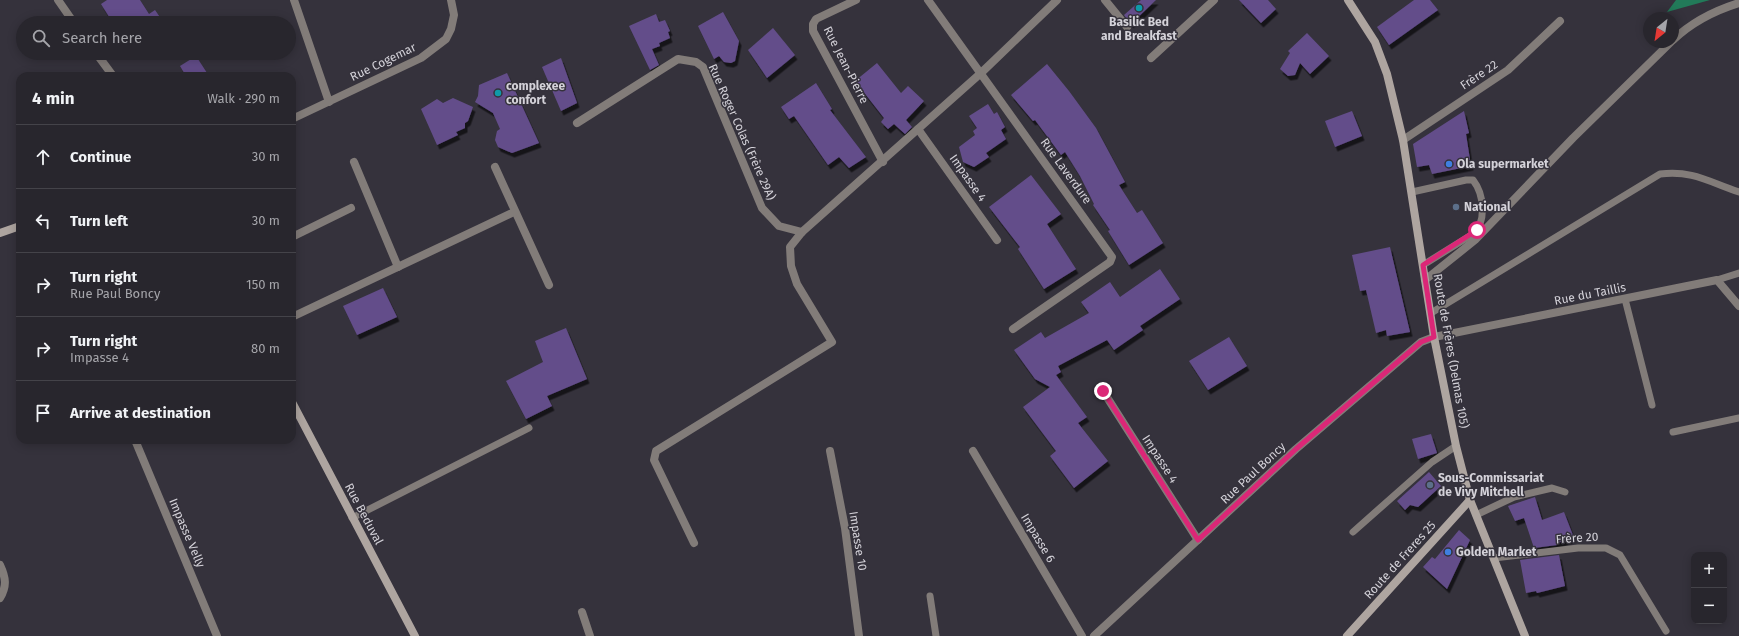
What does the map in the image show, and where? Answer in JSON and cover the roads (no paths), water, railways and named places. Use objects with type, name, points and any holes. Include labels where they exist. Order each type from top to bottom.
[{"type":"main road","name":"Route de Frères (Delmas 105)","points":[[1348,0],[1375,42],[1387,74],[1403,140],[1434,337],[1456,446],[1470,500],[1525,636]]},
{"type":"main road","points":[[0,233],[16,227]]},
{"type":"main road","name":"Rue Beduval","points":[[296,410],[415,636]]},
{"type":"main road","name":"Route de Freres 25","points":[[1347,636],[1470,500]]},
{"type":"street","points":[[58,0],[69,16]]},
{"type":"street","points":[[294,0],[329,102]]},
{"type":"street","name":"Rue Cogemar","points":[[296,116],[421,58],[446,39],[451,29],[454,15],[451,0]]},
{"type":"street","name":"Rue Jean-Pierre","points":[[856,0],[816,19],[813,24],[813,31],[883,162]]},
{"type":"street","name":"Rue Laverdure","points":[[928,0],[1112,257],[1110,262],[1013,329]]},
{"type":"street","points":[[694,543],[654,460],[656,451],[832,342],[797,284],[791,266],[790,247],[802,232],[883,162],[981,73],[1057,0]]},
{"type":"street","points":[[1105,0],[1127,27]]},
{"type":"street","points":[[1152,58],[1214,0]]},
{"type":"street","points":[[1679,35],[1698,20],[1717,10],[1739,3]]},
{"type":"street","name":"Frère 22","points":[[1403,140],[1508,70],[1560,21]]},
{"type":"street","points":[[1425,280],[1475,240],[1573,138],[1665,48]]},
{"type":"street","name":"Rue Roger Colas (Frère 29A)","points":[[577,124],[678,59],[696,62],[703,67],[762,208],[779,226],[802,232]]},
{"type":"street","points":[[101,60],[109,72]]},
{"type":"street","name":"Impasse 4","points":[[918,129],[997,240]]},
{"type":"street","points":[[354,162],[398,267]]},
{"type":"street","points":[[495,167],[514,212],[549,285]]},
{"type":"street","points":[[296,235],[351,208]]},
{"type":"street","points":[[296,315],[514,212]]},
{"type":"street","points":[[1716,280],[1739,306]]},
{"type":"street","name":"Rue du Taillis","points":[[1434,337],[1716,280]]},
{"type":"street","name":"Rue Paul Boncy","points":[[1094,636],[1296,449],[1421,342],[1434,337]]},
{"type":"street","name":"Impasse 4","points":[[1103,391],[1198,540]]},
{"type":"street","name":"Impasse Velly","points":[[137,444],[217,636]]},
{"type":"street","name":"Impasse 10","points":[[830,451],[845,528],[859,636]]},
{"type":"street","name":"Impasse 6","points":[[973,452],[1082,636]]},
{"type":"street","points":[[0,565],[6,577],[5,585],[0,598]]},
{"type":"street","points":[[582,612],[590,636]]},
{"type":"lane","points":[[1431,313],[1660,174],[1678,172],[1700,177],[1739,192]]},
{"type":"lane","points":[[1412,192],[1466,180],[1473,180],[1477,186],[1483,216],[1477,230],[1473,234],[1423,265]]},
{"type":"lane","points":[[1716,280],[1739,273]]},
{"type":"lane","points":[[1625,299],[1652,406]]},
{"type":"lane","points":[[1673,432],[1739,418]]},
{"type":"lane","points":[[352,518],[529,428]]},
{"type":"lane","points":[[1353,532],[1432,462],[1456,446]]},
{"type":"lane","points":[[1476,515],[1514,497],[1552,488],[1564,492]]},
{"type":"lane","name":"Frère 20","points":[[1494,558],[1578,548],[1606,548],[1620,555],[1666,631]]},
{"type":"lane","points":[[930,596],[936,636]]},
{"type":"place","name":"Basilic Bed and Breakfast","points":[[1139,8]]},
{"type":"place","name":"complexee confort","points":[[498,93]]},
{"type":"place","name":"Ola supermarket","points":[[1449,164]]},
{"type":"place","name":"National","points":[[1456,207]]},
{"type":"place","name":"Sous-Commissariat de Vivy Mitchell","points":[[1430,485]]},
{"type":"place","name":"Golden Market","points":[[1448,552]]}]
